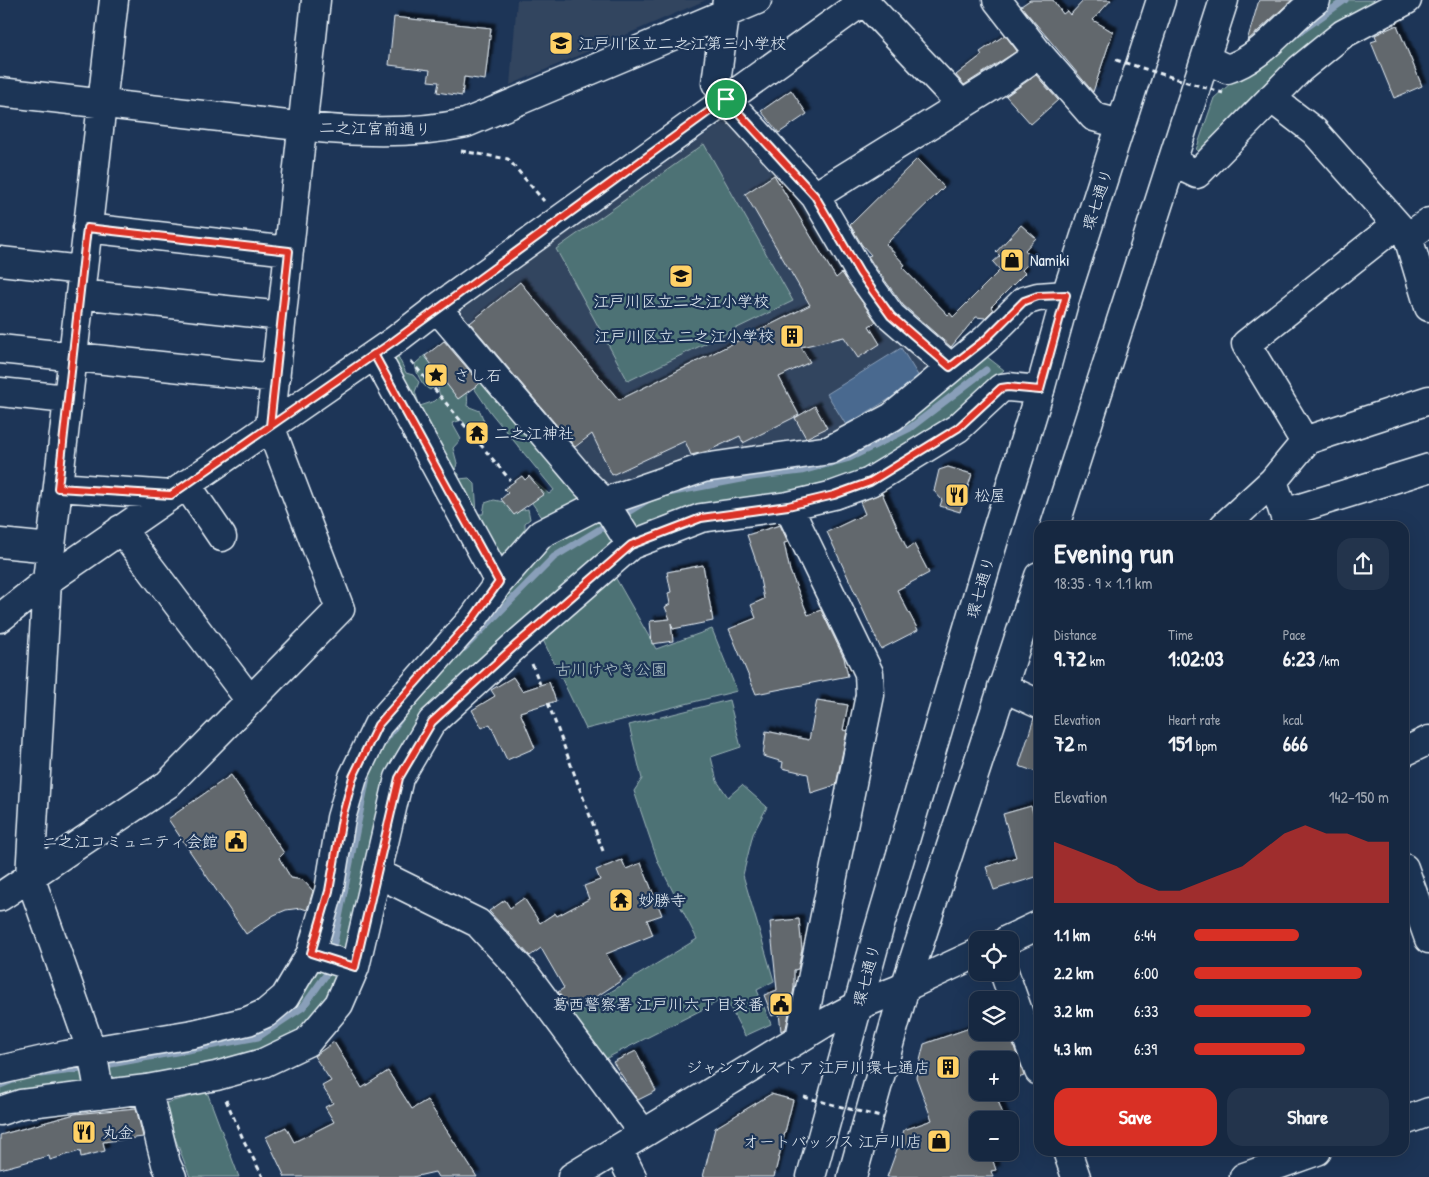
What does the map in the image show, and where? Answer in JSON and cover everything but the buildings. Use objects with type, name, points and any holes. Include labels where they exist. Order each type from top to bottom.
[{"type":"street","points":[[100,1095],[92,1052],[30,877],[47,581],[114,0]]},
{"type":"street","points":[[0,897],[168,784],[249,699],[340,609],[270,426],[316,0]]},
{"type":"street","name":"二之江宮前通り","points":[[0,92],[303,127],[393,132],[433,130],[466,123],[727,6],[757,0]]},
{"type":"street","points":[[998,0],[1039,54],[1094,117],[1121,124]]},
{"type":"street","name":"環七通り","points":[[811,1177],[857,1006],[992,546],[1040,390],[1066,295],[1161,0]]},
{"type":"street","points":[[1057,521],[1224,0]]},
{"type":"street","points":[[1206,59],[1227,69],[1236,66],[1257,53],[1298,14],[1316,0]]},
{"type":"street","points":[[1172,162],[1197,174],[1300,69],[1343,34],[1407,0]]},
{"type":"street","points":[[2,615],[178,489],[384,348],[864,1],[962,105]]},
{"type":"street","points":[[727,6],[716,83],[726,99],[815,196],[860,273],[891,316],[950,367]]},
{"type":"street","points":[[815,196],[962,105],[1039,54]]},
{"type":"street","points":[[1271,98],[1314,131],[1411,228],[1429,307]]},
{"type":"street","points":[[87,228],[289,251]]},
{"type":"street","points":[[1305,442],[1246,344],[1411,228]]},
{"type":"street","points":[[0,261],[81,282],[282,316]]},
{"type":"street","points":[[0,1070],[193,1034],[248,1021],[266,1013],[285,997],[311,953],[329,891],[342,818],[353,777],[378,725],[474,617],[499,582],[541,534],[606,504],[703,468],[830,450],[892,417],[986,339],[1024,301],[1038,296],[1066,295]]},
{"type":"street","points":[[437,308],[586,484],[606,504],[627,539]]},
{"type":"street","points":[[384,348],[499,582]]},
{"type":"street","points":[[0,349],[276,378]]},
{"type":"street","points":[[0,1111],[21,1104],[147,1089],[216,1076],[263,1063],[307,1042],[339,1004],[355,967],[399,778],[432,722],[627,539],[701,518],[788,506],[834,495],[870,482],[958,428],[1001,388],[1040,390]]},
{"type":"street","points":[[0,392],[67,400]]},
{"type":"street","points":[[1230,521],[1273,481],[1305,442],[1429,400]]},
{"type":"street","points":[[1273,481],[1286,520],[1429,468]]},
{"type":"street","points":[[58,488],[178,489],[222,537]]},
{"type":"street","points":[[788,506],[869,673],[870,695],[800,1038]]},
{"type":"street","points":[[121,529],[249,699]]},
{"type":"street","points":[[0,543],[51,548]]},
{"type":"street","points":[[852,1177],[905,987],[1034,591]]},
{"type":"street","points":[[1002,687],[1034,702]]},
{"type":"street","points":[[1409,750],[1429,740]]},
{"type":"street","points":[[377,873],[478,923],[526,975],[643,1133]]},
{"type":"street","points":[[1409,882],[1429,939]]},
{"type":"street","points":[[1019,934],[1034,927]]},
{"type":"street","points":[[311,953],[355,967]]},
{"type":"street","points":[[572,1177],[800,1038],[857,1006],[905,987],[969,957]]},
{"type":"street","points":[[1007,981],[1034,1057]]},
{"type":"street","points":[[147,1089],[166,1164],[172,1177]]},
{"type":"street","points":[[1409,1119],[1429,1112]]},
{"type":"street","points":[[618,1149],[632,1177]]},
{"type":"street","points":[[1069,1156],[1076,1177]]},
{"type":"street","points":[[1244,1177],[1305,1156]]},
{"type":"path","points":[[1116,60],[1223,94]]},
{"type":"path","points":[[433,130],[442,148],[508,159],[545,202]]},
{"type":"path","points":[[384,348],[510,480]]},
{"type":"path","points":[[548,703],[604,851]]},
{"type":"path","points":[[216,1076],[244,1141],[263,1177]]},
{"type":"path","points":[[804,1097],[884,1118]]},
{"type":"shaded area","name":"江戸川区立二之江第三小学校","points":[[517,0],[706,0],[510,85]]},
{"type":"shaded area","name":"江戸川区立二之江小学校","points":[[732,116],[800,187],[938,370],[834,444],[613,490],[594,484],[452,315]]},
{"type":"shaded area","points":[[901,348],[921,380],[846,425],[827,394]]},
{"type":"green space","points":[[1325,0],[1388,0],[1205,155],[1196,150],[1214,98]]},
{"type":"green space","points":[[704,144],[793,301],[628,381],[556,249]]},
{"type":"green space","points":[[396,352],[406,373],[413,375],[419,382],[415,392],[420,406],[435,401],[440,396],[437,385],[430,390],[427,388],[417,371],[415,364],[425,355],[448,369],[461,382],[467,397],[467,406],[480,411],[486,427],[474,436],[462,420],[452,423],[461,439],[453,448],[457,463],[455,471],[459,474],[459,479],[469,478],[475,484],[477,514],[483,514],[485,503],[494,500],[504,502],[512,512],[528,509],[530,519],[525,523],[525,533],[548,526],[532,503],[538,497],[529,481],[534,481],[549,494],[554,490],[491,413],[474,388],[480,381],[487,378],[595,513],[704,475],[830,456],[982,353],[1004,370],[916,443],[854,479],[628,535],[424,718],[334,1000],[301,1036],[244,1057],[0,1101],[0,1075],[292,998],[357,780],[385,725],[496,595],[381,361]]},
{"type":"green space","name":"古川けやき公園","points":[[614,575],[656,649],[712,629],[737,691],[586,729],[543,640]]},
{"type":"green space","points":[[729,700],[741,747],[711,757],[717,781],[728,797],[742,785],[767,807],[753,834],[743,875],[774,981],[757,990],[771,1024],[745,1036],[725,998],[601,1061],[571,1016],[697,939],[658,862],[634,791],[642,779],[629,725]]},
{"type":"green space","points":[[207,1092],[239,1177],[190,1177],[162,1104]]},
{"type":"waterway","points":[[1293,37],[1345,0]]},
{"type":"waterway","points":[[668,493],[752,477],[801,471],[849,458],[910,428],[986,370]]},
{"type":"waterway","points":[[620,517],[649,499]]},
{"type":"waterway","points":[[464,648],[554,557],[610,523]]},
{"type":"waterway","points":[[382,745],[400,719]]},
{"type":"waterway","points":[[332,953],[368,772]]},
{"type":"waterway","points":[[100,1066],[258,1037],[303,1007],[328,972],[329,966]]},
{"type":"waterway","points":[[41,1074],[89,1068]]},
{"type":"waterway","points":[[0,1085],[13,1080]]},
{"type":"place","name":"江戸川区立二之江第三小学校","points":[[561,43]]},
{"type":"place","name":"Namiki","points":[[1012,260]]},
{"type":"place","name":"江戸川区立二之江小学校","points":[[681,276]]},
{"type":"place","name":"江戸川区立 二之江小学校","points":[[792,336]]},
{"type":"place","name":"さし石","points":[[436,375]]},
{"type":"place","name":"二之江神社","points":[[477,433]]},
{"type":"place","name":"松屋","points":[[957,495]]},
{"type":"place","name":"ニ之江コミュニティ会館","points":[[236,841]]},
{"type":"place","name":"妙勝寺","points":[[621,900]]},
{"type":"place","name":"葛西警察署 江戸川六丁目交番","points":[[781,1004]]},
{"type":"place","name":"ジャンブルストア 江戸川環七通店","points":[[948,1067]]},
{"type":"place","name":"丸金","points":[[84,1132]]},
{"type":"place","name":"オートバックス 江戸川店","points":[[939,1141]]},
{"type":"route","points":[[726,99],[394,341],[270,426],[289,251],[87,228],[58,488],[171,495],[186,484],[270,426],[374,354],[499,582],[474,617],[378,725],[353,777],[342,818],[329,891],[311,953],[355,967],[399,778],[432,722],[517,644],[523,641],[631,545],[701,518],[788,506],[834,495],[870,482],[958,428],[1001,388],[1040,390],[1066,295],[1038,296],[1024,301],[986,339],[950,367],[891,316],[860,273],[815,196],[726,99]]}]
